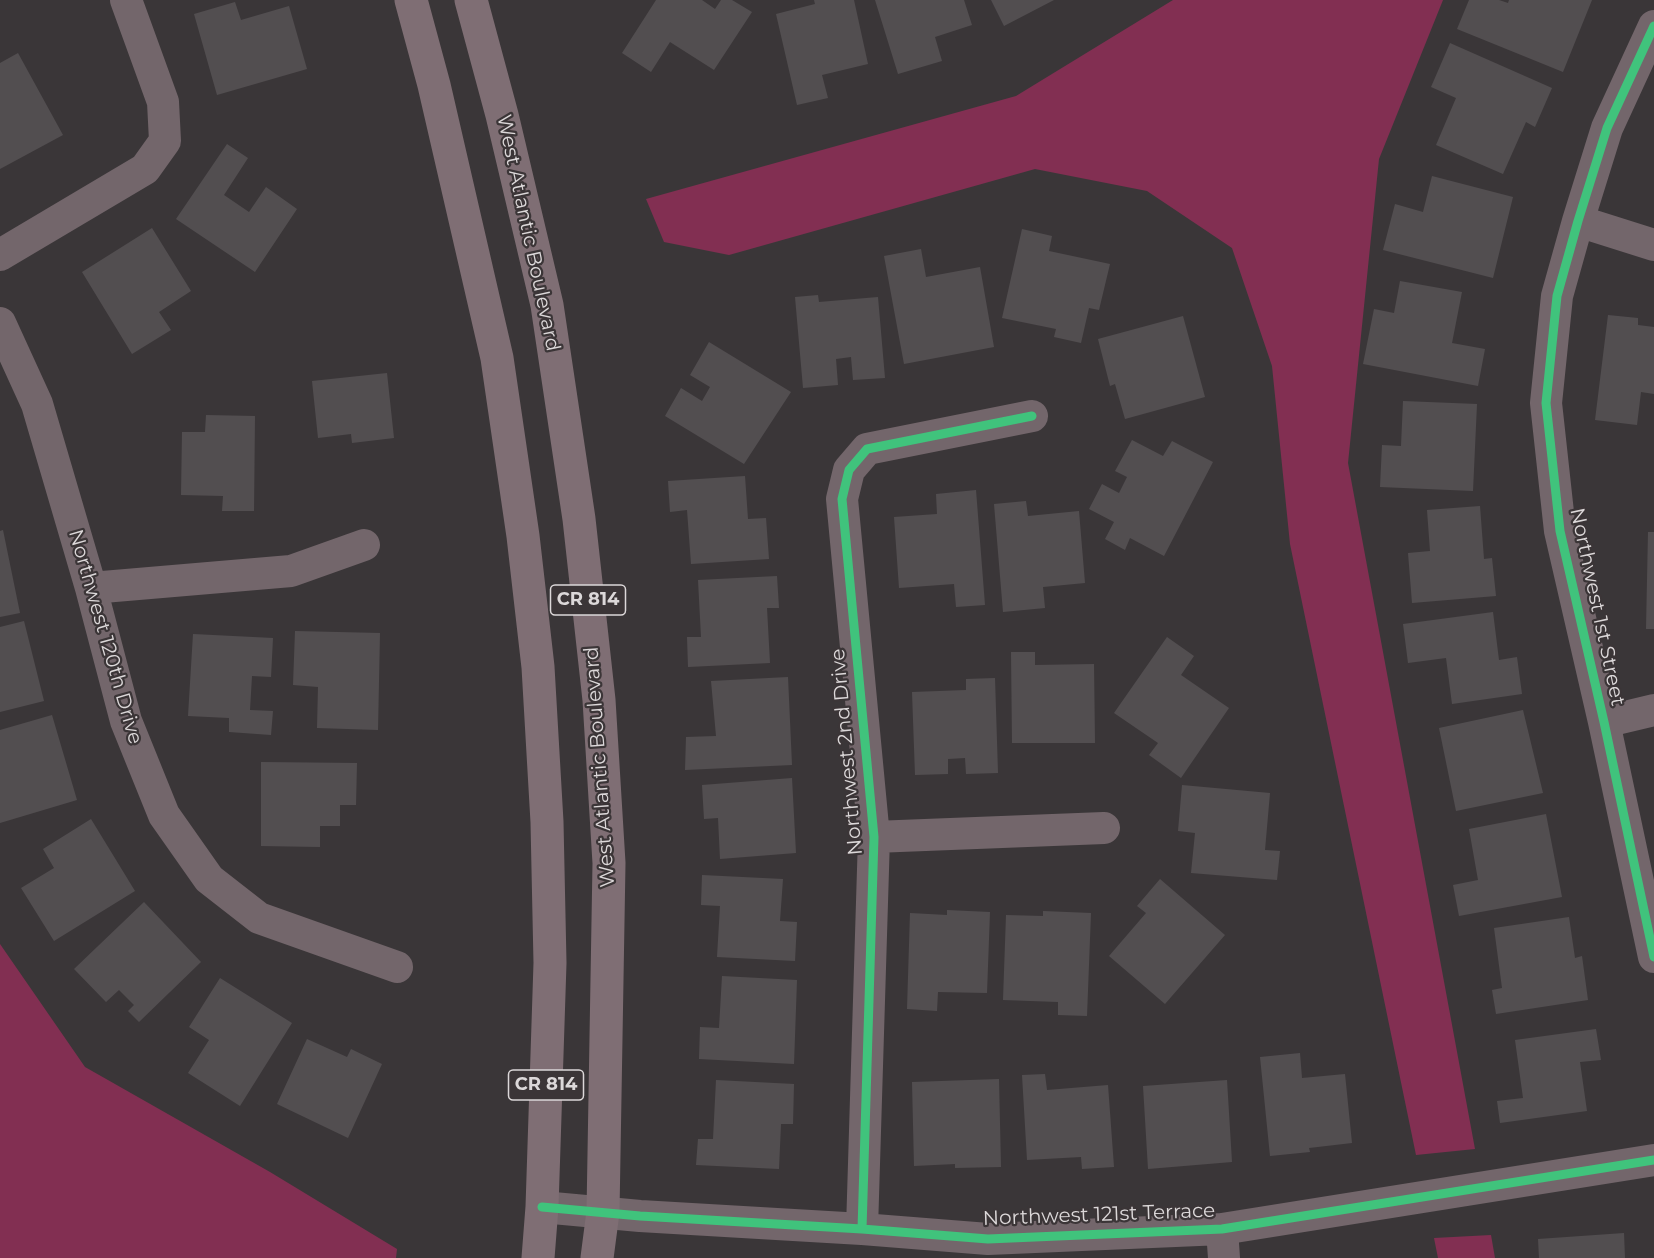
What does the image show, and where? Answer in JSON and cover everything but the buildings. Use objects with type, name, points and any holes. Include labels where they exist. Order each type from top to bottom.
[{"type":"main road","name":"CR 814","points":[[411,0],[434,85],[497,358],[523,536],[538,667],[548,822],[550,963],[542,1207],[538,1258]]},
{"type":"main road","name":"West Atlantic Boulevard","points":[[471,0],[502,115],[547,305],[579,519],[599,700],[609,862],[603,1212],[597,1258]]},
{"type":"street","points":[[0,255],[145,169],[165,141],[163,102],[126,0]]},
{"type":"street","name":"Northwest 1st Street","points":[[1654,26],[1606,128],[1578,221],[1557,296],[1546,403],[1560,531],[1604,722],[1654,957]]},
{"type":"street","points":[[1578,221],[1654,245]]},
{"type":"street","name":"Northwest 120th Drive","points":[[0,324],[37,404],[130,732],[164,815],[209,879],[259,918],[397,967]]},
{"type":"street","name":"Northwest 2nd Drive","points":[[862,1229],[874,837],[842,499],[849,470],[867,449],[1032,416]]},
{"type":"street","points":[[91,588],[291,571],[364,545]]},
{"type":"street","points":[[1604,722],[1654,710]]},
{"type":"street","points":[[874,837],[1104,828]]},
{"type":"street","name":"Northwest 121st Terrace","points":[[542,1207],[988,1239],[1223,1244],[1654,1160]]},
{"type":"shaded area","points":[[1173,0],[1443,0],[1379,159],[1348,463],[1475,1149],[1416,1155],[1290,544],[1272,366],[1232,248],[1147,191],[1035,169],[729,255],[664,242],[646,199],[1016,96]]},
{"type":"shaded area","points":[[0,944],[85,1067],[270,1172],[397,1249],[396,1258],[0,1258]]},
{"type":"shaded area","points":[[1491,1235],[1495,1258],[1438,1258],[1434,1238]]},
{"type":"cycle path","points":[[1654,26],[1607,128],[1578,221],[1557,296],[1546,403],[1560,531],[1604,722],[1654,957]]},
{"type":"cycle path","points":[[862,1229],[874,837],[842,499],[849,470],[867,449],[1032,416]]},
{"type":"cycle path","points":[[542,1207],[640,1216],[988,1239],[1222,1229],[1654,1160]]}]
